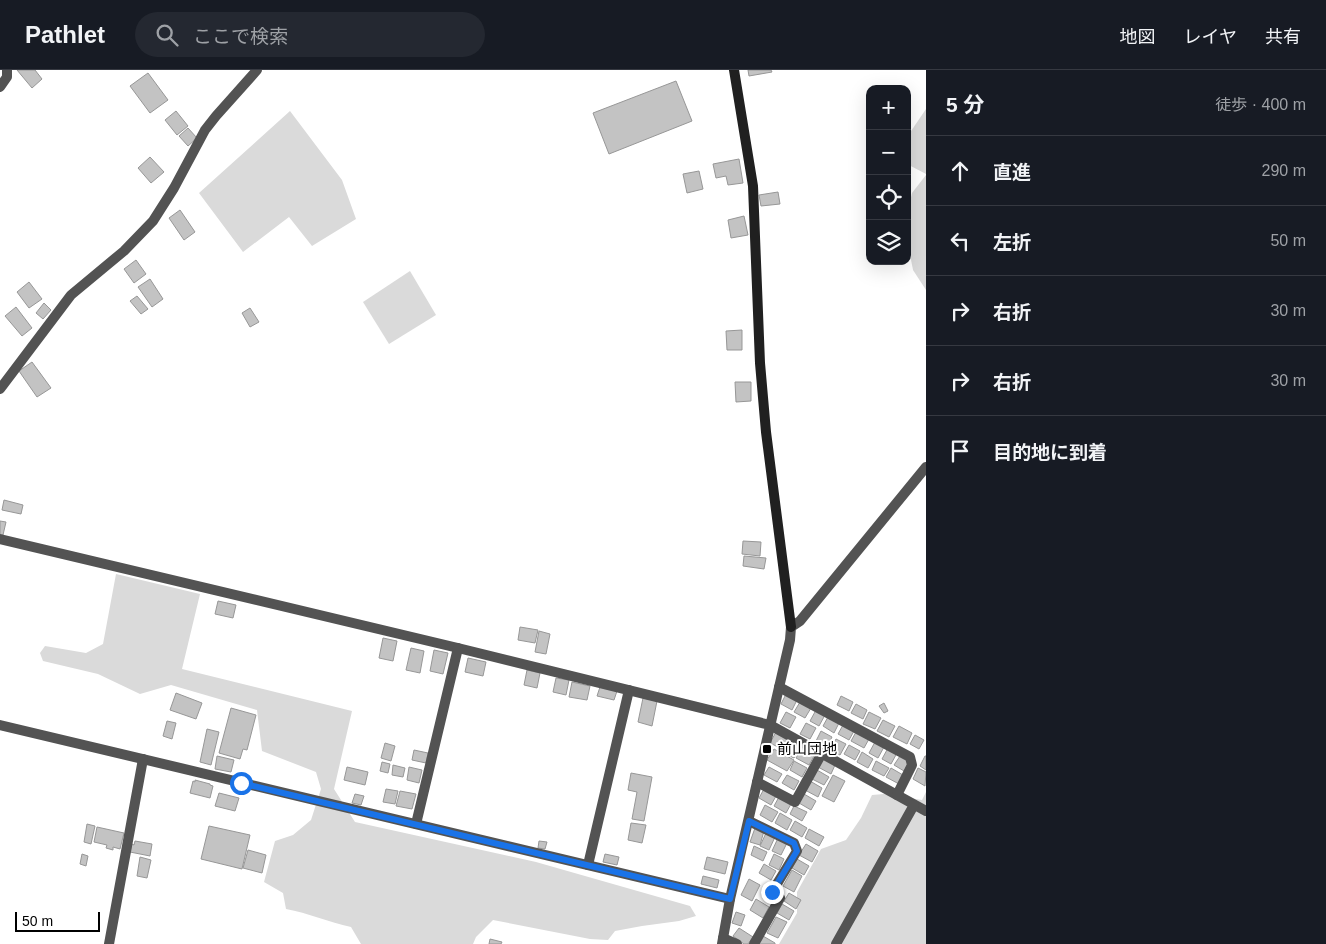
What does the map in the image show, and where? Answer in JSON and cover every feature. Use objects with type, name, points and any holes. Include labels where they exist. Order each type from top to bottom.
[{"type":"street","points":[[0,87],[7,77],[7,70]]},
{"type":"street","points":[[0,389],[71,295],[124,251],[153,221],[174,188],[205,130],[257,70]]},
{"type":"street","points":[[734,70],[753,186],[762,388],[768,450],[791,627],[790,640],[730,899],[723,941],[737,944]]},
{"type":"street","points":[[791,627],[800,621],[926,466]]},
{"type":"street","points":[[0,539],[458,648],[770,725],[926,811]]},
{"type":"street","points":[[416,824],[458,648]]},
{"type":"street","points":[[779,687],[910,757],[912,765],[897,795]]},
{"type":"street","points":[[588,865],[628,690]]},
{"type":"street","points":[[0,725],[730,899]]},
{"type":"street","points":[[757,782],[795,802],[822,754]]},
{"type":"street","points":[[110,944],[143,759]]},
{"type":"street","points":[[836,944],[914,805]]},
{"type":"street","points":[[749,821],[794,843],[797,851],[772,892],[780,898],[754,944]]},
{"type":"shaded area","points":[[926,109],[926,174],[911,166],[911,131]]},
{"type":"shaded area","points":[[290,111],[342,180],[356,219],[312,246],[289,217],[243,252],[199,193]]},
{"type":"shaded area","points":[[926,175],[926,290],[913,270],[911,260],[912,193]]},
{"type":"shaded area","points":[[410,271],[436,315],[389,344],[363,302]]},
{"type":"shaded area","points":[[116,574],[200,594],[182,669],[352,711],[334,789],[355,822],[536,862],[690,906],[696,916],[679,921],[615,931],[608,940],[590,939],[493,920],[476,937],[473,944],[361,944],[351,927],[286,909],[283,893],[264,882],[275,841],[293,835],[311,820],[321,789],[316,772],[262,751],[257,710],[171,685],[140,694],[98,674],[43,661],[40,653],[45,646],[86,653],[103,644]]},
{"type":"shaded area","points":[[926,792],[926,944],[779,944],[797,913],[797,892],[821,849],[846,840],[861,818],[872,795],[884,794],[922,800]]},
{"type":"building","points":[[17,70],[35,70],[42,79],[32,88]]},
{"type":"building","points":[[748,70],[771,70],[772,72],[749,76]]},
{"type":"building","points":[[148,73],[168,100],[150,113],[130,86]]},
{"type":"building","points":[[676,81],[692,121],[609,154],[593,113]]},
{"type":"building","points":[[176,111],[188,126],[177,135],[165,120]]},
{"type":"building","points":[[188,128],[197,138],[188,146],[179,136]]},
{"type":"building","points":[[150,157],[164,172],[151,183],[138,168]]},
{"type":"building","points":[[739,159],[743,183],[728,185],[726,176],[716,178],[713,164]]},
{"type":"building","points":[[699,171],[703,189],[687,193],[683,174]]},
{"type":"building","points":[[778,192],[780,204],[761,206],[759,195]]},
{"type":"building","points":[[180,210],[195,232],[184,240],[169,218]]},
{"type":"building","points":[[744,216],[748,235],[731,238],[728,220]]},
{"type":"building","points":[[136,260],[146,274],[134,283],[124,269]]},
{"type":"building","points":[[150,279],[163,299],[152,307],[138,287]]},
{"type":"building","points":[[29,282],[42,299],[29,308],[17,292]]},
{"type":"building","points":[[137,296],[148,309],[141,314],[130,301]]},
{"type":"building","points":[[44,303],[51,310],[43,319],[36,313]]},
{"type":"building","points":[[16,307],[32,328],[22,336],[5,316]]},
{"type":"building","points":[[250,308],[259,322],[250,327],[242,313]]},
{"type":"building","points":[[742,330],[742,350],[727,350],[726,331]]},
{"type":"building","points":[[32,362],[51,388],[37,397],[19,371]]},
{"type":"building","points":[[735,382],[751,382],[751,401],[736,402]]},
{"type":"building","points":[[4,500],[23,505],[21,514],[2,510]]},
{"type":"building","points":[[0,521],[6,522],[3,535],[0,535]]},
{"type":"building","points":[[743,541],[761,542],[760,556],[742,554]]},
{"type":"building","points":[[744,556],[766,558],[764,569],[743,566]]},
{"type":"building","points":[[218,601],[236,605],[233,618],[215,614]]},
{"type":"building","points":[[520,627],[538,630],[535,643],[518,640]]},
{"type":"building","points":[[539,631],[550,634],[546,654],[535,652]]},
{"type":"building","points":[[383,638],[397,641],[393,661],[379,658]]},
{"type":"building","points":[[411,648],[424,651],[420,673],[406,670]]},
{"type":"building","points":[[434,650],[448,653],[443,674],[430,671]]},
{"type":"building","points":[[468,658],[486,662],[483,676],[465,672]]},
{"type":"building","points":[[527,670],[540,673],[537,688],[524,685]]},
{"type":"building","points":[[556,678],[569,680],[566,695],[553,692]]},
{"type":"building","points":[[572,682],[590,686],[587,700],[569,697]]},
{"type":"building","points":[[600,687],[617,691],[614,700],[597,696]]},
{"type":"building","points":[[176,693],[202,703],[196,719],[170,710]]},
{"type":"building","points":[[786,694],[797,700],[792,710],[781,704]]},
{"type":"building","points":[[841,696],[853,702],[849,711],[837,705]]},
{"type":"building","points":[[643,698],[657,701],[652,726],[638,722]]},
{"type":"building","points":[[800,702],[811,708],[805,718],[794,712]]},
{"type":"building","points":[[884,703],[888,711],[884,713],[879,706]]},
{"type":"building","points":[[856,704],[867,710],[863,719],[851,713]]},
{"type":"building","points":[[231,708],[256,715],[247,750],[243,749],[240,759],[219,753]]},
{"type":"building","points":[[816,710],[825,715],[819,726],[810,721]]},
{"type":"building","points":[[786,712],[796,717],[790,728],[780,723]]},
{"type":"building","points":[[869,712],[881,718],[875,729],[863,724]]},
{"type":"building","points":[[828,717],[839,723],[834,733],[823,726]]},
{"type":"building","points":[[883,720],[895,726],[889,737],[877,731]]},
{"type":"building","points":[[167,721],[176,723],[172,739],[163,736]]},
{"type":"building","points":[[806,723],[816,728],[810,739],[800,734]]},
{"type":"building","points":[[843,725],[854,731],[849,740],[838,734]]},
{"type":"building","points":[[899,726],[912,733],[907,744],[893,737]]},
{"type":"building","points":[[207,729],[219,732],[211,765],[200,762]]},
{"type":"building","points":[[821,731],[832,737],[827,747],[816,741]]},
{"type":"building","points":[[776,732],[788,738],[782,749],[770,743]]},
{"type":"building","points":[[856,732],[869,739],[864,748],[851,741]]},
{"type":"building","points":[[915,735],[924,740],[919,749],[910,744]]},
{"type":"building","points":[[836,739],[846,744],[840,755],[830,750]]},
{"type":"building","points":[[792,741],[801,745],[794,758],[785,754]]},
{"type":"building","points":[[875,742],[884,747],[878,758],[869,753]]},
{"type":"building","points":[[385,743],[395,746],[391,761],[381,758]]},
{"type":"building","points":[[849,745],[860,751],[855,760],[844,754]]},
{"type":"building","points":[[888,748],[897,753],[891,764],[882,759]]},
{"type":"building","points":[[774,749],[794,760],[787,771],[767,760]]},
{"type":"building","points":[[801,749],[814,756],[809,765],[796,758]]},
{"type":"building","points":[[414,750],[428,753],[426,763],[412,760]]},
{"type":"building","points":[[862,752],[873,759],[868,768],[857,762]]},
{"type":"building","points":[[217,756],[234,760],[231,772],[215,769]]},
{"type":"building","points":[[900,756],[910,761],[904,771],[894,765]]},
{"type":"building","points":[[926,756],[926,770],[920,766]]},
{"type":"building","points":[[823,758],[835,765],[831,774],[818,767]]},
{"type":"building","points":[[794,761],[807,768],[802,777],[790,770]]},
{"type":"building","points":[[876,761],[889,768],[884,776],[872,770]]},
{"type":"building","points":[[382,762],[390,764],[388,773],[380,771]]},
{"type":"building","points":[[393,765],[405,768],[403,777],[392,775]]},
{"type":"building","points":[[347,767],[368,772],[365,785],[344,780]]},
{"type":"building","points":[[409,767],[422,770],[419,783],[407,780]]},
{"type":"building","points":[[769,767],[782,774],[777,782],[764,775]]},
{"type":"building","points":[[891,768],[903,775],[899,784],[886,777]]},
{"type":"building","points":[[918,768],[926,772],[925,786],[913,779]]},
{"type":"building","points":[[817,770],[829,777],[824,785],[812,779]]},
{"type":"building","points":[[631,773],[652,777],[644,821],[632,819],[637,792],[628,790]]},
{"type":"building","points":[[787,775],[799,781],[794,790],[782,783]]},
{"type":"building","points":[[833,775],[845,781],[834,802],[822,796]]},
{"type":"building","points":[[195,780],[213,786],[210,798],[190,793],[193,781],[195,782]]},
{"type":"building","points":[[810,781],[822,788],[818,797],[805,790]]},
{"type":"building","points":[[386,789],[398,791],[395,804],[383,802]]},
{"type":"building","points":[[764,789],[776,796],[771,805],[759,798]]},
{"type":"building","points":[[400,791],[416,794],[412,809],[396,806]]},
{"type":"building","points":[[219,793],[239,798],[235,811],[215,806]]},
{"type":"building","points":[[355,794],[364,796],[361,805],[352,803]]},
{"type":"building","points":[[804,794],[816,801],[811,810],[799,803]]},
{"type":"building","points":[[779,797],[791,804],[786,813],[774,806]]},
{"type":"building","points":[[765,805],[778,812],[772,822],[760,815]]},
{"type":"building","points":[[794,806],[807,812],[802,821],[790,814]]},
{"type":"building","points":[[780,813],[792,820],[787,830],[775,823]]},
{"type":"building","points":[[795,821],[807,828],[802,837],[790,830]]},
{"type":"building","points":[[631,823],[646,825],[642,843],[628,840]]},
{"type":"building","points":[[87,824],[95,826],[91,844],[84,842]]},
{"type":"building","points":[[209,826],[250,835],[242,869],[201,859]]},
{"type":"building","points":[[97,827],[124,833],[120,849],[113,847],[113,850],[106,848],[107,845],[94,842]]},
{"type":"building","points":[[755,828],[764,831],[760,845],[750,842]]},
{"type":"building","points":[[809,829],[824,837],[819,846],[805,838]]},
{"type":"building","points":[[766,833],[775,837],[769,850],[760,846]]},
{"type":"building","points":[[778,838],[787,843],[781,855],[772,851]]},
{"type":"building","points":[[135,841],[152,844],[150,856],[130,852]]},
{"type":"building","points":[[539,841],[547,842],[545,849],[538,848]]},
{"type":"building","points":[[806,844],[818,851],[812,862],[799,855]]},
{"type":"building","points":[[754,846],[767,852],[763,861],[751,855]]},
{"type":"building","points":[[248,850],[266,855],[262,873],[243,868]]},
{"type":"building","points":[[82,854],[88,856],[86,866],[80,864]]},
{"type":"building","points":[[605,854],[619,857],[617,865],[603,862]]},
{"type":"building","points":[[774,854],[784,859],[779,870],[769,865]]},
{"type":"building","points":[[140,857],[151,860],[147,878],[137,876]]},
{"type":"building","points":[[707,857],[728,862],[725,874],[704,869]]},
{"type":"building","points":[[797,859],[809,866],[804,875],[792,868]]},
{"type":"building","points":[[764,864],[776,871],[771,880],[759,873]]},
{"type":"building","points":[[792,870],[802,876],[794,892],[783,886]]},
{"type":"building","points":[[703,876],[719,880],[717,888],[701,884]]},
{"type":"building","points":[[749,879],[760,885],[752,901],[741,895]]},
{"type":"building","points":[[789,893],[801,900],[796,909],[784,901]]},
{"type":"building","points":[[756,899],[769,907],[763,918],[750,910]]},
{"type":"building","points":[[782,904],[794,911],[789,920],[777,913]]},
{"type":"building","points":[[736,912],[745,915],[741,926],[732,923]]},
{"type":"building","points":[[776,917],[787,922],[778,938],[767,933]]},
{"type":"building","points":[[739,928],[753,937],[748,944],[744,944],[733,936]]},
{"type":"building","points":[[763,936],[775,943],[775,944],[758,944]]},
{"type":"building","points":[[490,939],[502,942],[501,944],[489,944]]},
{"type":"place","name":"前山団地","points":[[767,749]]},
{"type":"route","points":[[241,783],[730,899],[749,821],[794,843],[797,851],[772,892]]}]
